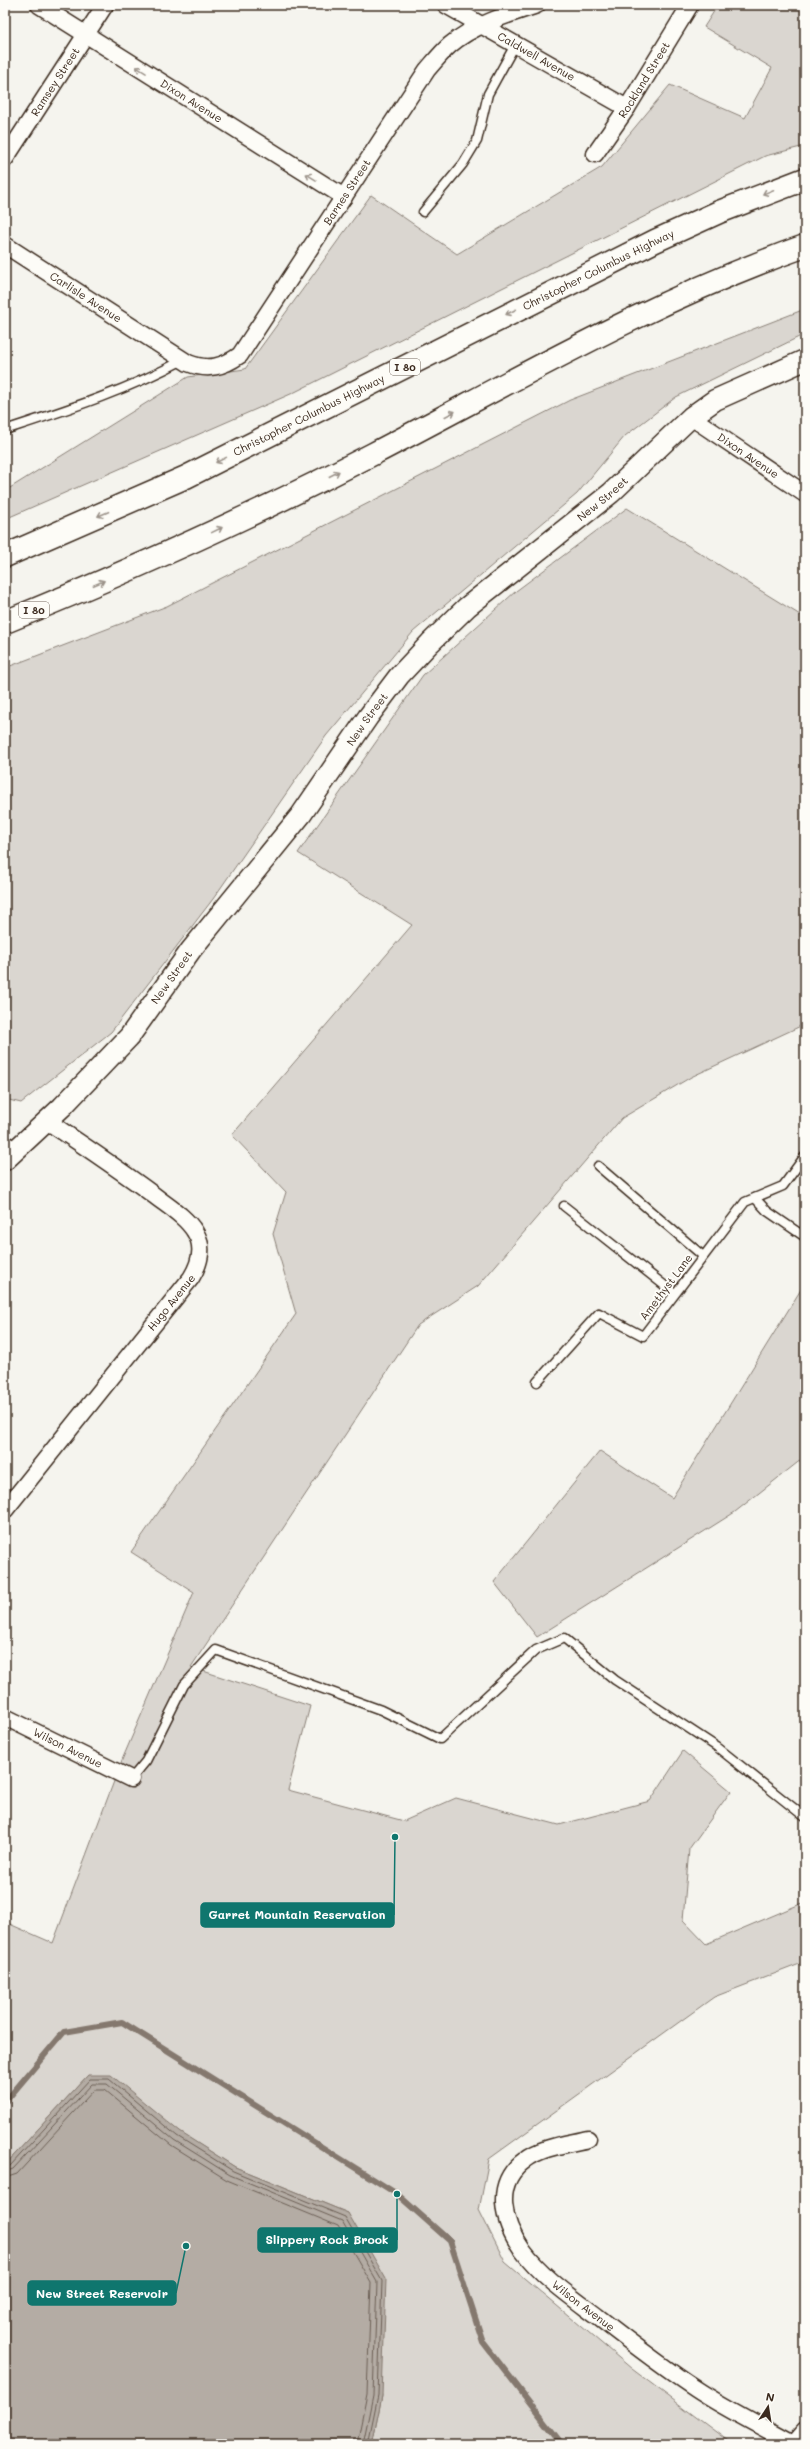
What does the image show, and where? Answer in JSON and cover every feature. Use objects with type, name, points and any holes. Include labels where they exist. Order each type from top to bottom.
[{"type":"highway","name":"Christopher Columbus Highway","points":[[5,556],[186,477],[655,241],[719,212],[805,179]]},
{"type":"highway","name":"I 80","points":[[5,622],[210,534],[314,484],[656,309],[720,280],[805,246]]},
{"type":"street","name":"Dixon Avenue","points":[[39,5],[344,197]]},
{"type":"street","name":"Ramsey Street","points":[[5,159],[105,5]]},
{"type":"street","name":"Caldwell Avenue","points":[[446,5],[627,108]]},
{"type":"street","name":"Barnes Street","points":[[167,349],[183,360],[201,369],[214,368],[229,363],[240,355],[427,70],[450,45],[482,26],[537,5]]},
{"type":"street","name":"Rockland Street","points":[[595,154],[627,108],[690,5]]},
{"type":"street","name":"Carlisle Avenue","points":[[5,245],[167,349]]},
{"type":"street","name":"New Street","points":[[9,1149],[47,1121],[129,1037],[191,950],[301,815],[368,717],[399,676],[467,607],[611,493],[691,417],[715,400],[805,360]]},
{"type":"street","name":"Dixon Avenue","points":[[691,417],[805,494]]},
{"type":"street","name":"Hugo Avenue","points":[[5,1510],[191,1278],[199,1259],[200,1250],[196,1233],[182,1217],[124,1173],[47,1121]]},
{"type":"street","name":"Wilson Avenue","points":[[5,1717],[131,1779]]},
{"type":"street","name":"Wilson Avenue","points":[[588,2139],[551,2149],[525,2159],[514,2170],[506,2183],[503,2194],[503,2207],[524,2251],[581,2304],[661,2365],[697,2390],[793,2444]]},
{"type":"street","points":[[793,2444],[805,2431]]},
{"type":"lane","points":[[423,212],[463,164],[477,141],[488,94],[515,45]]},
{"type":"lane","points":[[5,430],[99,400],[154,376],[183,360]]},
{"type":"lane","name":"Amethyst Lane","points":[[537,1382],[599,1313],[643,1336],[745,1202],[783,1186],[805,1156]]},
{"type":"lane","points":[[598,1166],[703,1256]]},
{"type":"lane","points":[[755,1198],[767,1211],[805,1237]]},
{"type":"lane","points":[[564,1206],[674,1294]]},
{"type":"lane","points":[[131,1779],[146,1761],[184,1684],[216,1650],[381,1710],[440,1739],[536,1650],[564,1638],[615,1680],[717,1747],[805,1817]]},
{"type":"shaded area","points":[[718,5],[805,5],[805,146],[765,156],[293,393],[5,519],[5,491],[188,377],[245,369],[371,195],[457,254],[602,167],[670,85],[745,118],[772,68],[704,27]]},
{"type":"shaded area","points":[[805,309],[805,334],[676,397],[625,436],[577,494],[413,632],[326,736],[213,899],[111,1032],[21,1103],[5,1099],[5,668],[167,606],[570,400]]},
{"type":"shaded area","points":[[627,508],[805,618],[805,1024],[691,1077],[622,1118],[478,1286],[418,1325],[191,1667],[310,1706],[288,1790],[404,1821],[456,1798],[559,1825],[650,1801],[683,1751],[731,1791],[689,1849],[683,1920],[706,1944],[805,1902],[805,1962],[714,1997],[489,2159],[479,2210],[505,2262],[632,2369],[732,2444],[372,2444],[382,2396],[348,2213],[235,2167],[88,2075],[5,2165],[5,1922],[53,1943],[122,1760],[194,1592],[131,1552],[296,1314],[273,1234],[286,1192],[232,1135],[412,925],[298,853],[423,675],[516,591]]},
{"type":"shaded area","points":[[805,1283],[805,1460],[802,1459],[735,1512],[537,1637],[494,1582],[600,1451],[672,1498]]},
{"type":"water","points":[[88,2075],[111,2075],[180,2132],[235,2167],[348,2213],[386,2279],[382,2396],[372,2444],[5,2444],[5,2165]]},
{"type":"waterway","points":[[5,2102],[64,2032],[122,2022],[397,2194],[450,2241],[483,2342],[562,2444]]},
{"type":"place","name":"Garret Mountain Reservation","points":[[395,1837]]},
{"type":"place","name":"Slippery Rock Brook","points":[[397,2194]]},
{"type":"place","name":"New Street Reservoir","points":[[186,2246]]}]
